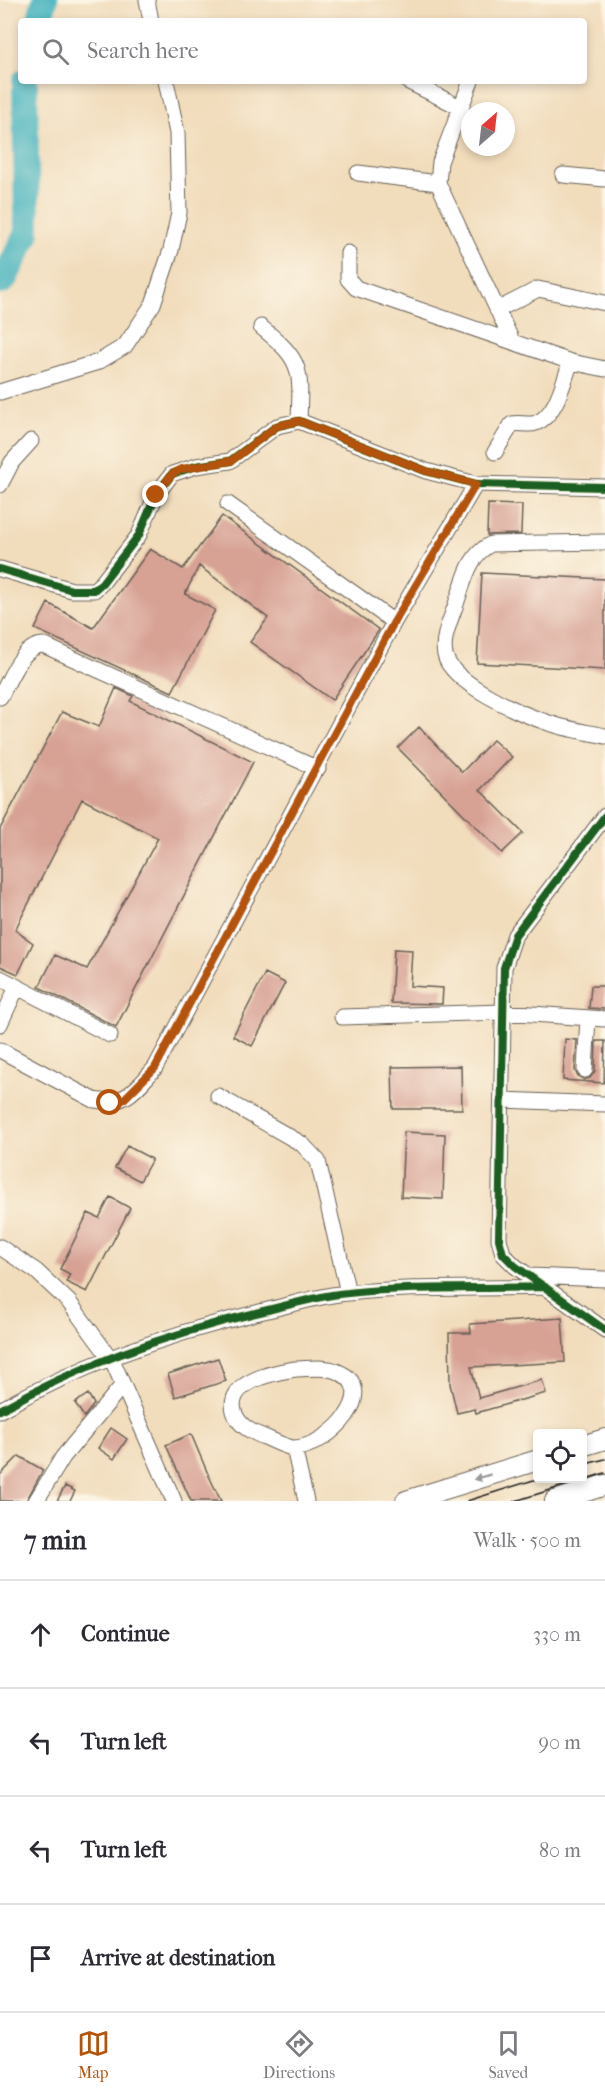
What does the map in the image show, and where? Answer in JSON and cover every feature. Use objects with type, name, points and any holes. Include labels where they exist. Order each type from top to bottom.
[{"type":"main road","points":[[587,1444],[605,1439]]},
{"type":"main road","points":[[406,1501],[533,1461]]},
{"type":"main road","points":[[555,1501],[605,1485]]},
{"type":"street","points":[[147,0],[150,18]]},
{"type":"street","points":[[0,392],[98,362],[125,346],[153,303],[171,250],[179,213],[177,133],[167,84]]},
{"type":"street","points":[[413,84],[461,108]]},
{"type":"street","points":[[464,102],[470,84]]},
{"type":"street","points":[[461,110],[440,162],[438,183],[512,341]]},
{"type":"street","points":[[358,173],[438,183]]},
{"type":"street","points":[[562,175],[605,179]]},
{"type":"street","points":[[348,253],[348,279],[356,288],[570,362],[605,369]]},
{"type":"street","points":[[497,310],[538,289],[605,303]]},
{"type":"street","points":[[261,327],[285,347],[301,374],[299,421]]},
{"type":"street","points":[[495,452],[512,424],[530,424],[546,417],[553,407],[570,362]]},
{"type":"street","points":[[0,569],[72,590],[94,590],[139,535],[156,495],[172,474],[189,467],[231,461],[277,426],[299,421],[405,464],[476,484],[605,487]]},
{"type":"street","points":[[0,484],[12,462],[31,441]]},
{"type":"street","points":[[0,1050],[94,1100],[110,1103],[123,1100],[155,1068],[318,769],[394,622],[476,484]]},
{"type":"street","points":[[228,504],[394,622]]},
{"type":"street","points":[[605,542],[492,544],[482,549],[468,569],[444,643],[445,656],[457,674],[513,709],[547,723],[605,736]]},
{"type":"street","points":[[0,697],[27,651],[34,645],[43,645],[318,769]]},
{"type":"street","points":[[605,816],[514,935],[504,968],[499,1239],[503,1254],[529,1276],[605,1330]]},
{"type":"street","points":[[0,978],[110,1035]]},
{"type":"street","points":[[0,1024],[17,987]]},
{"type":"street","points":[[342,1017],[503,1012],[605,1019]]},
{"type":"street","points":[[585,1070],[588,1018]]},
{"type":"street","points":[[218,1096],[302,1144],[318,1161],[348,1293]]},
{"type":"street","points":[[502,1100],[605,1104]]},
{"type":"street","points":[[0,1247],[36,1271],[69,1302],[108,1357],[174,1501]]},
{"type":"street","points":[[529,1276],[605,1279]]},
{"type":"street","points":[[0,1410],[39,1388],[108,1357],[238,1317],[348,1293],[544,1287]]},
{"type":"street","points":[[295,1369],[334,1370],[346,1376],[354,1386],[354,1397],[339,1427],[326,1438],[294,1448],[251,1432],[240,1422],[234,1409],[241,1391],[265,1373],[295,1369]]},
{"type":"street","points":[[36,1501],[63,1457],[122,1387]]},
{"type":"street","points":[[294,1448],[306,1501]]},
{"type":"building","points":[[488,504],[522,505],[521,534],[487,535]]},
{"type":"building","points":[[222,516],[379,630],[332,700],[250,642],[268,618],[199,566],[185,594],[215,610],[172,692],[35,629],[48,603],[93,628],[150,549],[183,569]]},
{"type":"building","points":[[482,573],[605,579],[605,670],[477,663]]},
{"type":"building","points":[[116,688],[133,696],[130,701],[253,762],[116,1027],[39,987],[55,955],[87,969],[158,838],[82,799],[15,930],[33,943],[18,974],[0,966],[0,829],[62,712],[99,727]]},
{"type":"building","points":[[419,727],[462,772],[493,740],[512,757],[480,790],[523,833],[502,853],[398,748]]},
{"type":"building","points":[[394,949],[412,950],[410,986],[443,988],[442,1004],[391,1003]]},
{"type":"building","points":[[265,973],[285,983],[252,1046],[233,1036]]},
{"type":"building","points":[[591,986],[605,986],[605,1009],[589,1008]]},
{"type":"building","points":[[565,1039],[577,1040],[575,1070],[577,1075],[584,1080],[590,1078],[595,1071],[596,1041],[605,1041],[604,1083],[563,1080]]},
{"type":"building","points":[[461,1066],[462,1109],[393,1109],[392,1067]]},
{"type":"building","points":[[404,1132],[445,1134],[443,1199],[401,1197]]},
{"type":"building","points":[[127,1146],[152,1159],[140,1181],[115,1168]]},
{"type":"building","points":[[110,1197],[130,1208],[87,1292],[66,1282],[70,1274],[60,1269],[88,1213],[99,1218]]},
{"type":"building","points":[[562,1318],[565,1362],[471,1367],[479,1398],[542,1380],[546,1393],[476,1413],[475,1409],[457,1413],[450,1384],[449,1333],[471,1333],[470,1324]]},
{"type":"building","points":[[218,1358],[226,1381],[175,1397],[168,1374]]},
{"type":"building","points":[[88,1394],[94,1404],[84,1417],[75,1403]]},
{"type":"building","points":[[111,1428],[127,1439],[114,1459],[98,1448]]},
{"type":"building","points":[[191,1434],[221,1501],[191,1501],[166,1445]]},
{"type":"building","points":[[19,1456],[43,1470],[26,1501],[0,1501],[0,1475]]},
{"type":"building","points":[[65,1486],[75,1491],[70,1501],[57,1501]]},
{"type":"waterway","points":[[40,18],[45,0]]},
{"type":"waterway","points":[[0,282],[4,280],[27,233],[25,84]]},
{"type":"tram line","points":[[587,1464],[605,1459]]},
{"type":"tram line","points":[[515,1501],[605,1473]]},
{"type":"tram line","points":[[467,1501],[533,1480]]},
{"type":"cycle path","points":[[0,569],[72,590],[94,590],[139,535],[156,495],[172,474],[196,466],[230,461],[277,426],[299,421],[426,471],[476,484],[605,487]]},
{"type":"cycle path","points":[[605,816],[515,935],[504,968],[499,1239],[503,1254],[515,1266],[605,1330]]},
{"type":"cycle path","points":[[0,1410],[64,1377],[130,1350],[198,1328],[318,1298],[397,1289],[545,1287]]},
{"type":"route","points":[[110,1103],[123,1100],[155,1068],[318,769],[394,622],[476,484],[426,471],[299,421],[277,426],[231,461],[182,469],[172,474],[156,495]]}]
